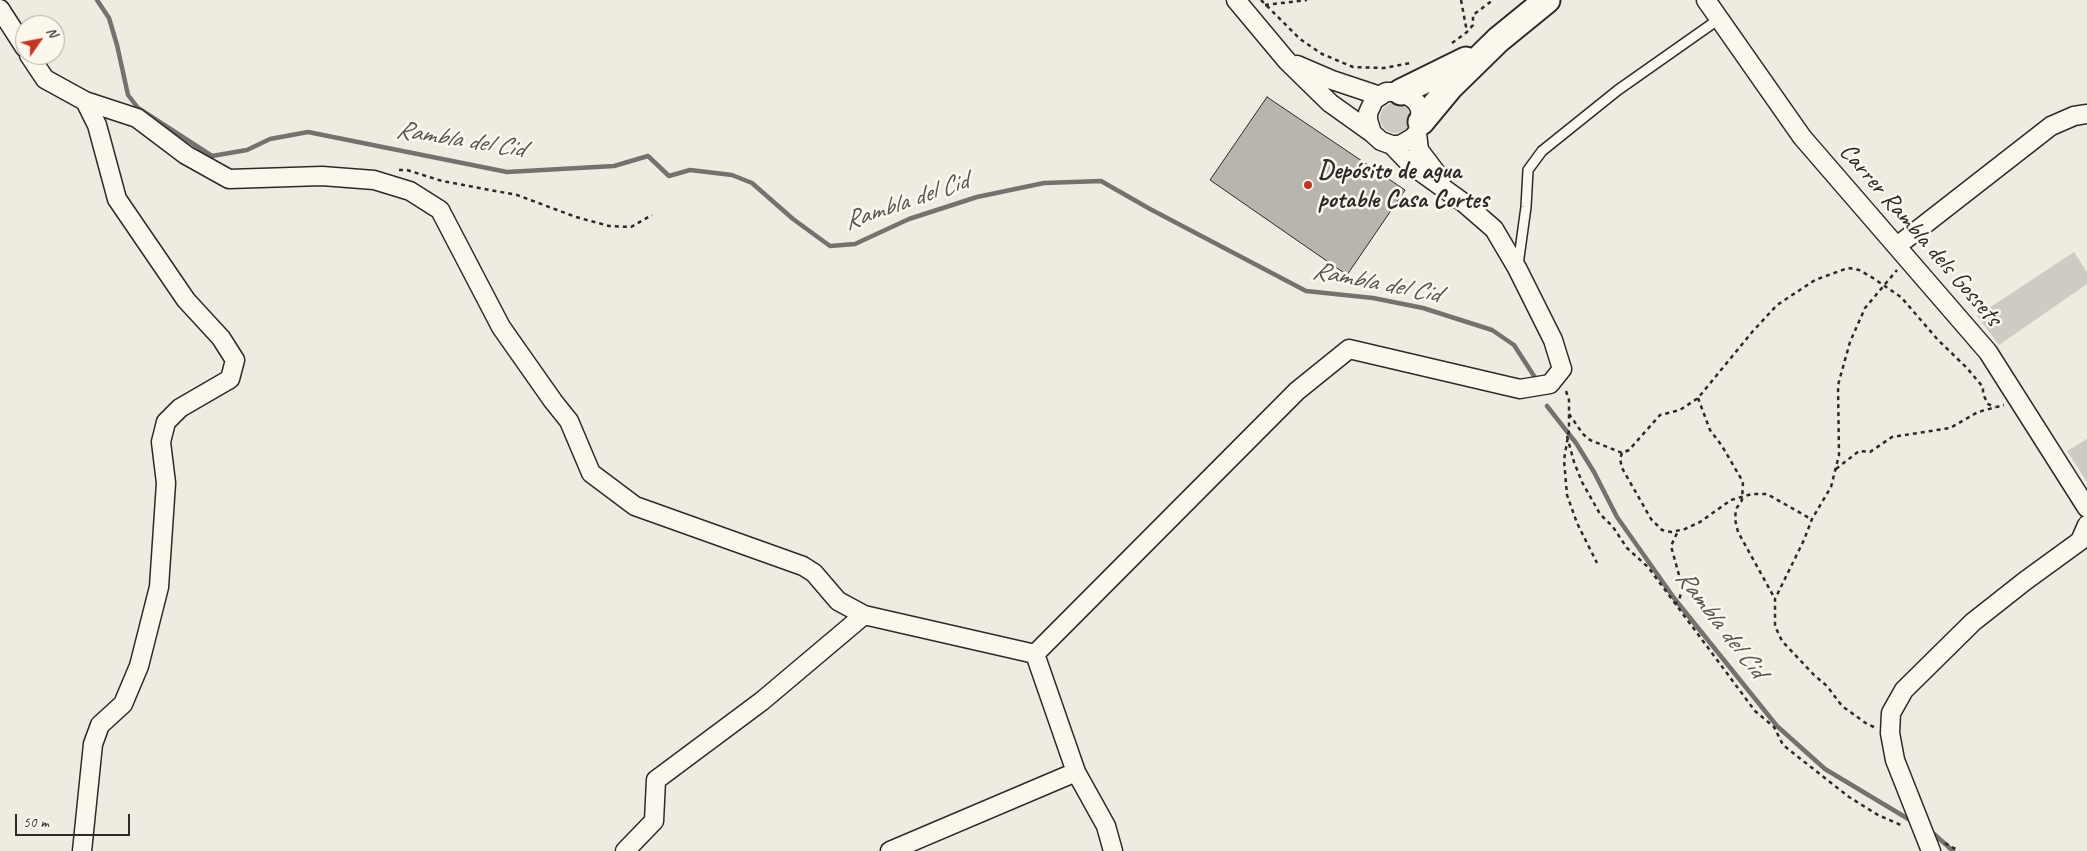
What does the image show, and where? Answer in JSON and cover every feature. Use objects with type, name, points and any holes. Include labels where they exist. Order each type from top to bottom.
[{"type":"street","points":[[1035,654],[1297,391],[1349,349],[1520,388],[1550,384],[1562,369],[1553,340],[1518,268],[1494,228],[1464,203],[1411,165],[1392,145],[1381,141],[1330,103],[1288,61],[1236,0]]},
{"type":"street","points":[[1392,145],[1406,142],[1450,87],[1498,40],[1547,0]]},
{"type":"street","name":"Carrer Rambla dels Gossets","points":[[1706,0],[1802,137],[1988,352],[2087,508]]},
{"type":"street","points":[[0,9],[15,32]]},
{"type":"street","points":[[1372,133],[1368,112],[1374,100],[1460,64],[1498,40]]},
{"type":"street","points":[[1288,61],[1332,80],[1412,98],[1417,103],[1421,115],[1419,150],[1434,172],[1464,203]]},
{"type":"street","points":[[36,65],[45,79],[85,101],[137,118],[186,155],[229,179],[322,176],[374,180],[410,191],[440,210],[501,327],[553,402],[569,420],[591,473],[635,506],[804,566],[814,573],[838,601],[864,615],[1035,654]]},
{"type":"street","points":[[82,851],[93,744],[100,725],[123,704],[140,666],[159,587],[166,483],[161,442],[166,422],[180,408],[230,379],[235,360],[222,338],[186,300],[117,199],[98,125],[85,101]]},
{"type":"street","points":[[1897,246],[2051,126],[2074,116],[2087,114]]},
{"type":"street","points":[[1928,843],[1895,760],[1890,732],[1891,713],[1904,690],[1973,622],[2080,540],[2087,525]]},
{"type":"street","points":[[625,851],[654,821],[656,780],[762,701],[864,615]]},
{"type":"street","points":[[1035,654],[1076,772],[1106,826],[1113,851]]},
{"type":"street","points":[[890,851],[1076,772]]},
{"type":"lane","points":[[1518,268],[1526,207],[1528,170],[1542,151],[1618,90],[1719,19]]},
{"type":"path","points":[[1262,0],[1264,5],[1300,39],[1322,54],[1353,67],[1384,68],[1418,61]]},
{"type":"path","points":[[1264,5],[1307,0]]},
{"type":"path","points":[[1461,0],[1467,32]]},
{"type":"path","points":[[1447,47],[1473,25],[1473,15],[1493,0]]},
{"type":"path","points":[[374,180],[387,170],[407,170],[442,181],[517,195],[576,217],[609,226],[631,226],[652,215]]},
{"type":"path","points":[[1775,599],[1804,540],[1812,519],[1825,500],[1836,469],[1839,455],[1838,385],[1850,342],[1865,308],[1909,260]]},
{"type":"path","points":[[1812,519],[1767,494],[1743,495],[1731,500],[1700,522],[1671,532],[1662,530],[1651,519],[1622,468],[1620,459],[1622,453],[1635,444],[1660,415],[1680,410],[1698,398],[1771,311],[1801,288],[1815,280],[1848,268],[1859,270],[1901,297],[1938,340],[1966,367],[1983,387],[1983,394],[1988,404],[1995,407]]},
{"type":"path","points":[[1559,373],[1569,400],[1568,436],[1564,460],[1567,495],[1577,523],[1597,563]]},
{"type":"path","points":[[1698,398],[1710,430],[1744,482],[1743,495],[1736,509],[1735,519],[1738,532],[1775,599],[1776,626],[1782,641],[1827,686],[1842,706],[1867,724],[1890,732]]},
{"type":"path","points":[[1836,469],[1859,451],[1870,452],[1892,437],[1950,428],[1978,412],[2020,403]]},
{"type":"path","points":[[1569,414],[1583,434],[1590,440],[1622,453]]},
{"type":"path","points":[[1568,436],[1574,462],[1582,482],[1600,514],[1613,526],[1627,548],[1648,567],[1755,712],[1774,727],[1783,745],[1849,797],[1928,843]]},
{"type":"path","points":[[1675,605],[1680,597],[1682,586],[1672,546],[1679,530]]},
{"type":"shaded area","points":[[1395,103],[1406,107],[1410,118],[1406,129],[1395,133],[1384,129],[1380,118],[1384,107]]},
{"type":"shaded area","points":[[2074,252],[2087,272],[2087,284],[1999,345],[1977,316]]},
{"type":"shaded area","points":[[2087,439],[2087,482],[2067,451]]},
{"type":"building","name":"Depósito de agua potable Casa Cortes","points":[[1267,97],[1405,190],[1347,275],[1210,180]]},
{"type":"waterway","name":"Rambla del Cid","points":[[97,0],[109,18],[128,95],[138,108],[212,156],[247,150],[270,139],[308,132],[507,172],[614,166],[648,156],[669,176],[690,170],[732,175],[752,183],[793,219],[830,246],[855,244],[909,219],[977,197],[1044,183],[1101,181],[1150,209],[1306,291],[1373,298],[1423,308],[1492,330],[1514,345],[1534,376]]},
{"type":"waterway","name":"Rambla del Cid","points":[[1547,406],[1576,443],[1594,472],[1617,517],[1674,598],[1777,726],[1825,769],[1910,820]]},
{"type":"waterway","name":"Rambla del Cid","points":[[1934,834],[1953,851]]},
{"type":"place","name":"Depósito de agua potable Casa Cortes","points":[[1308,185]]}]
